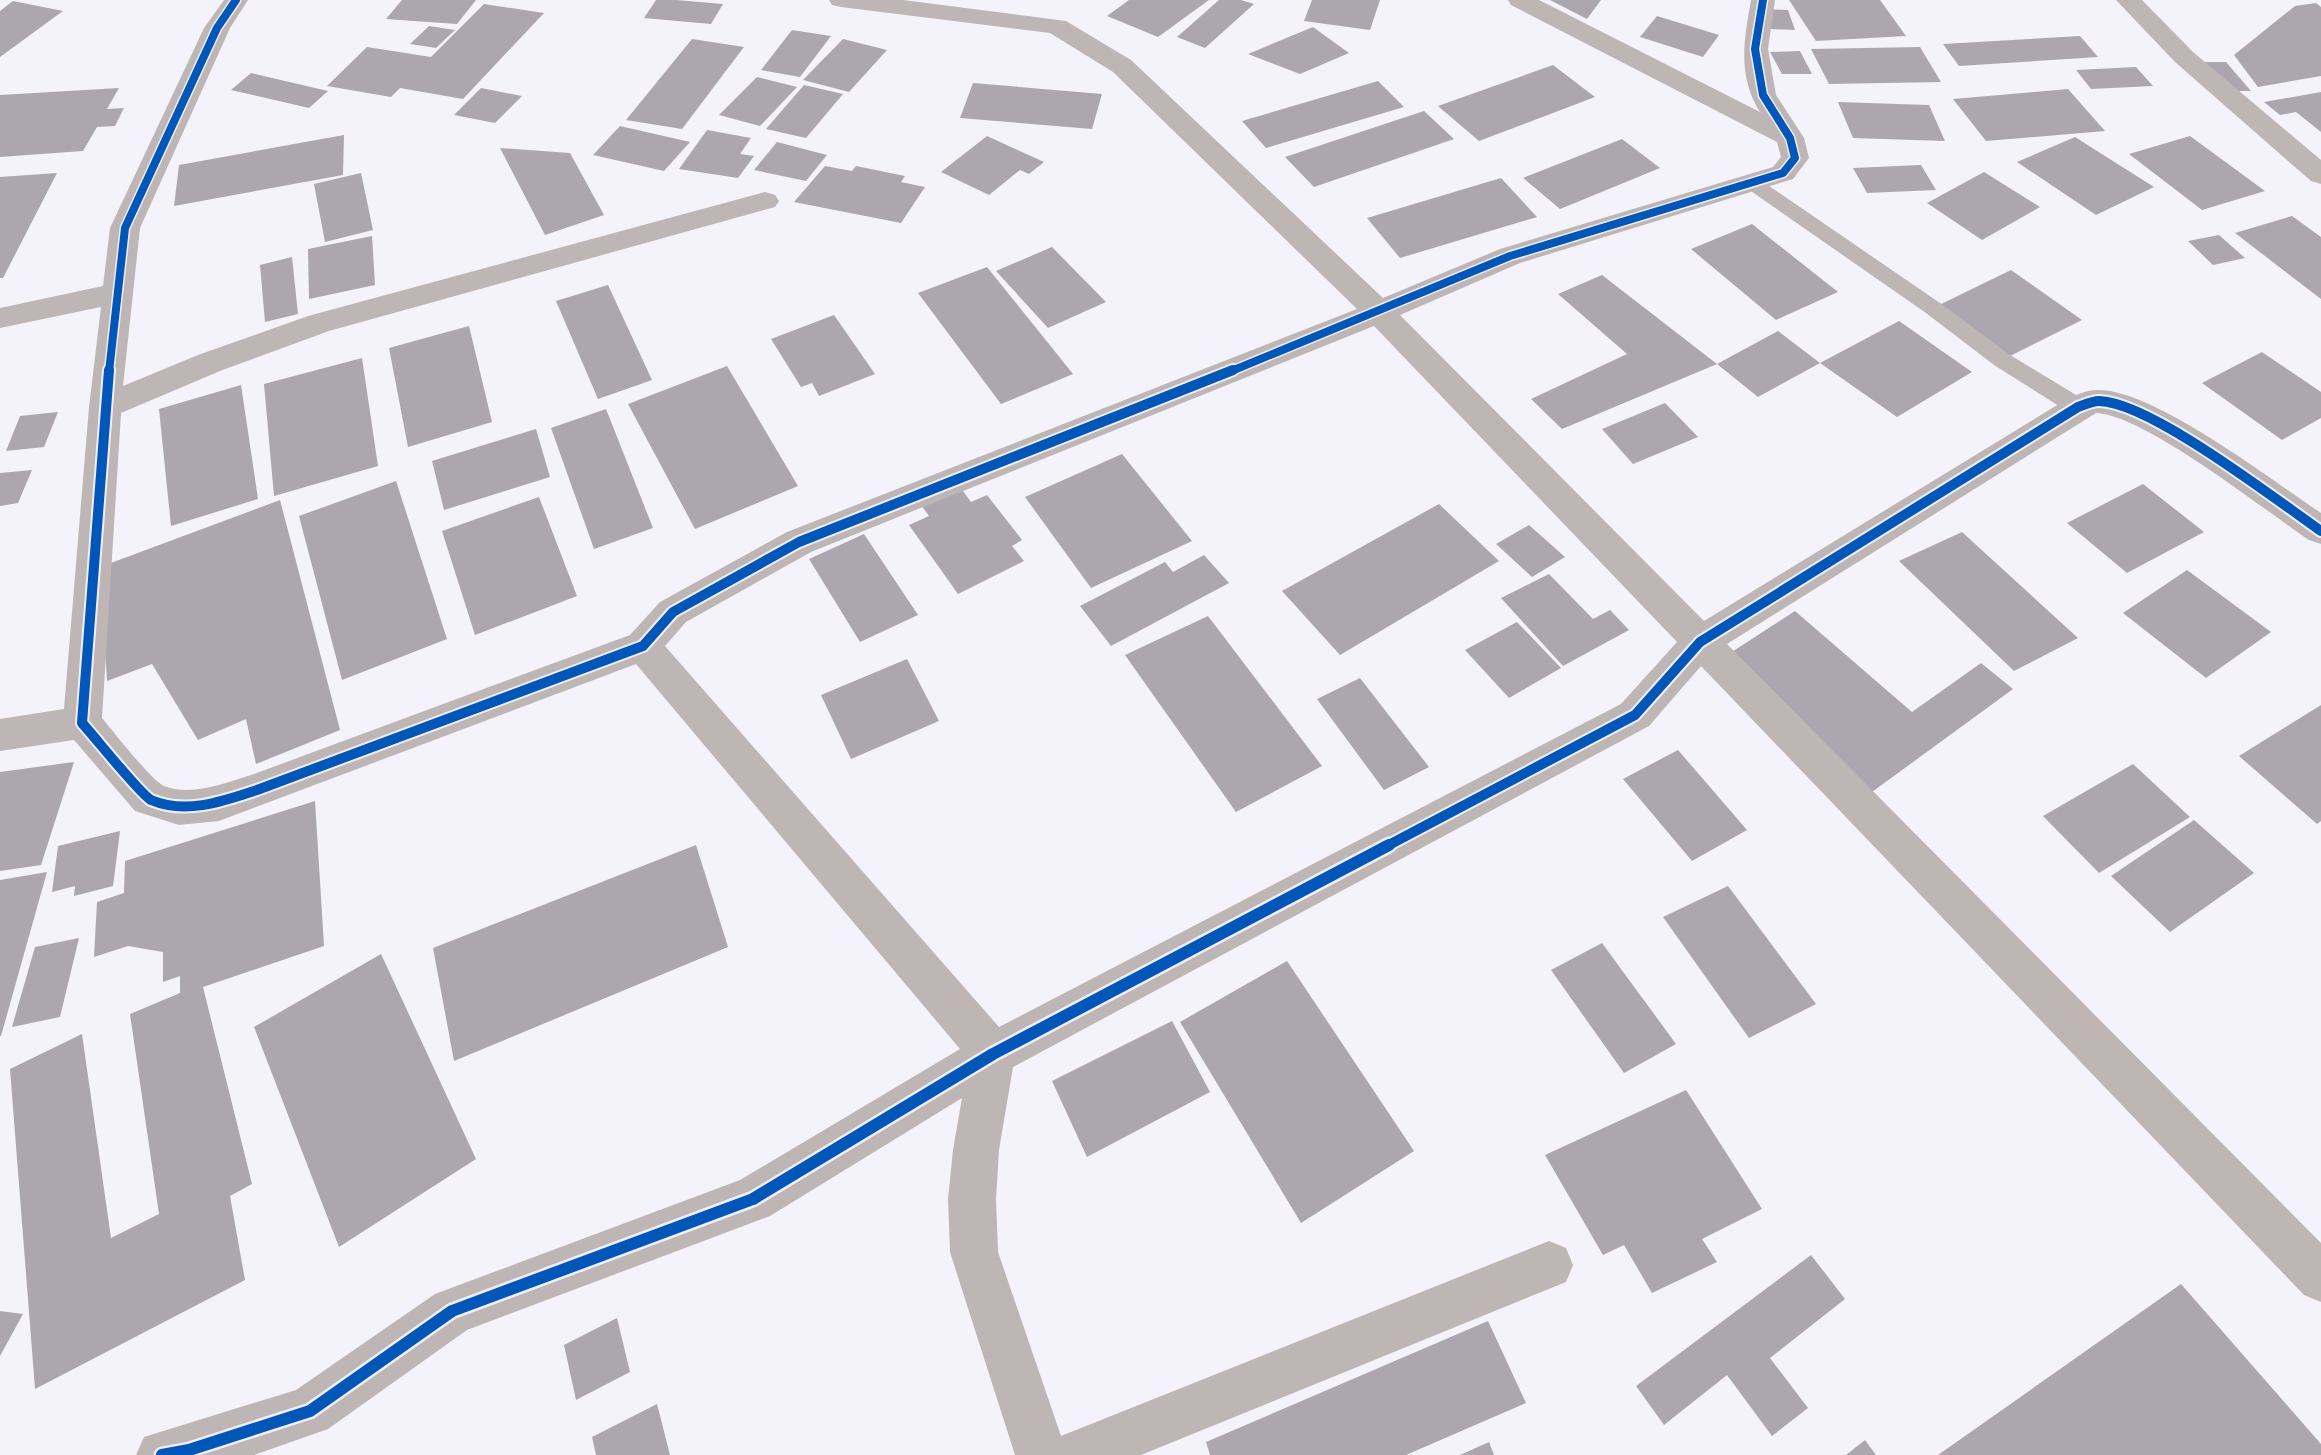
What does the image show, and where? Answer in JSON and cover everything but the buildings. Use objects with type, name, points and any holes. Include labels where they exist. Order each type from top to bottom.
[{"type":"street","points":[[236,0],[217,28],[125,228],[104,407],[82,723],[149,799],[179,807],[219,803],[643,646],[673,612],[799,542],[1380,312],[1510,256],[1783,173],[1795,158],[1790,138],[1763,95],[1755,49],[1763,0]]},
{"type":"street","points":[[841,0],[1063,17],[1122,66],[1380,312],[2321,1278]]},
{"type":"street","points":[[1520,0],[1790,138]]},
{"type":"street","points":[[2128,0],[2184,57],[2321,175]]},
{"type":"street","points":[[104,407],[209,363],[320,323],[765,201]]},
{"type":"street","points":[[0,318],[117,293]]},
{"type":"street","points":[[162,1455],[188,1450],[310,1411],[452,1311],[753,1199],[993,1054],[1635,715],[1700,642],[2078,407],[2098,401],[2116,404],[2153,419],[2321,531]]},
{"type":"street","points":[[643,646],[993,1054]]},
{"type":"street","points":[[0,735],[82,723]]},
{"type":"street","points":[[993,1054],[976,1150],[972,1199],[974,1252],[1041,1455]]},
{"type":"street","points":[[1077,1455],[1549,1265]]},
{"type":"lane","points":[[1752,183],[1933,308],[2002,360],[2078,407]]},
{"type":"cycle path","points":[[236,0],[217,28],[125,228],[105,407],[82,723],[149,799],[179,807],[219,803],[257,790],[643,646],[673,612],[799,542],[1379,312],[1510,256],[1783,173],[1795,158],[1790,138],[1763,95],[1755,49],[1763,0]]},
{"type":"cycle path","points":[[162,1455],[189,1450],[310,1411],[452,1311],[753,1199],[993,1054],[1635,715],[1700,642],[2078,407],[2099,401],[2119,405],[2146,417],[2210,455],[2321,531]]}]
